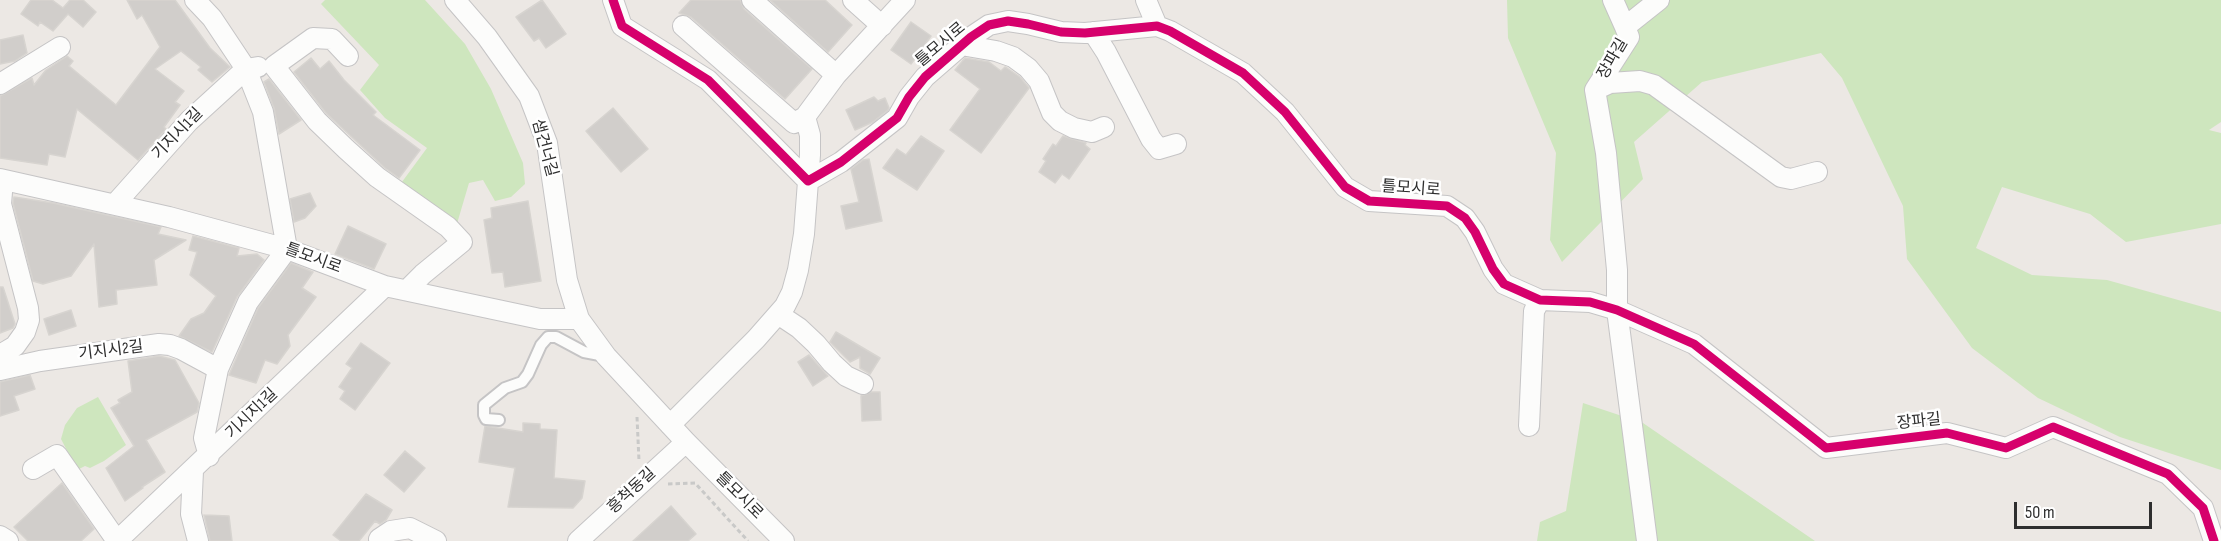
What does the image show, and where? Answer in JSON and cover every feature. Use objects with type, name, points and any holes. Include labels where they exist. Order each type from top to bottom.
[{"type":"street","points":[[195,0],[212,18],[246,69],[263,112],[287,249],[248,302],[218,369],[204,438],[209,456]]},
{"type":"street","name":"샘건너길","points":[[455,0],[488,38],[529,96],[547,143],[567,280],[579,319]]},
{"type":"street","points":[[613,0],[622,26],[708,80],[808,181]]},
{"type":"street","points":[[752,0],[836,75]]},
{"type":"street","points":[[853,0],[882,26]]},
{"type":"street","points":[[683,26],[794,123],[805,117],[836,75],[905,0]]},
{"type":"street","points":[[1146,0],[1157,26]]},
{"type":"street","name":"장파길","points":[[1613,0],[1629,37],[1595,90],[1606,153],[1617,270],[1617,310],[1647,541]]},
{"type":"street","name":"장파길","points":[[1625,27],[1659,0]]},
{"type":"street","name":"틀모시로","points":[[808,181],[841,162],[897,118],[909,96],[925,77],[961,45],[989,25],[1008,21],[1060,32],[1093,32],[1157,26],[1170,31],[1243,73],[1285,112],[1345,187],[1369,201],[1447,206],[1465,218],[1492,269],[1504,284],[1540,300]]},
{"type":"street","points":[[1093,32],[1106,52],[1151,139],[1159,149],[1176,144]]},
{"type":"street","points":[[246,69],[274,66],[314,38],[332,39],[348,56]]},
{"type":"street","points":[[961,45],[996,51],[1013,57],[1028,68],[1039,81],[1052,113],[1067,124],[1092,132],[1104,127]]},
{"type":"street","points":[[0,84],[60,47]]},
{"type":"street","points":[[274,66],[317,121],[346,149],[377,177],[448,227],[462,242],[407,290]]},
{"type":"street","name":"기지시1길","points":[[114,204],[189,121],[246,69]]},
{"type":"street","name":"장파길","points":[[1595,90],[1610,83],[1640,81],[1654,85],[1781,177],[1791,179],[1817,172]]},
{"type":"street","points":[[670,425],[756,339],[778,314],[792,292],[798,270],[808,181],[810,135],[805,117]]},
{"type":"street","points":[[0,355],[15,346],[25,332],[29,320],[28,308],[1,204],[2,180]]},
{"type":"street","name":"틀모시로","points":[[2,180],[114,204],[287,249],[385,286],[540,319],[579,319],[606,356],[686,442],[784,541]]},
{"type":"street","name":"기시지1길","points":[[117,541],[209,456],[385,286]]},
{"type":"street","points":[[1529,426],[1534,311],[1540,300],[1590,302],[1617,310]]},
{"type":"street","name":"장파길","points":[[1617,310],[1694,344],[1826,448],[1947,433],[2006,448],[2053,427],[2168,474],[2203,508],[2214,541]]},
{"type":"street","points":[[778,314],[799,328],[846,376],[863,384]]},
{"type":"street","name":"기지시2길","points":[[0,370],[40,361],[159,344],[181,349],[218,369]]},
{"type":"street","name":"흥척동길","points":[[578,541],[686,442]]},
{"type":"street","points":[[33,470],[57,455],[117,541]]},
{"type":"street","points":[[193,471],[191,514],[198,541]]},
{"type":"street","points":[[380,541],[379,539],[391,531],[410,528],[436,541]]},
{"type":"street","points":[[0,536],[8,541]]},
{"type":"lane","points":[[499,420],[486,418],[484,405],[505,388],[522,382],[541,345],[548,338],[556,337],[584,352],[606,356]]},
{"type":"path","points":[[666,484],[695,483],[748,541]]},
{"type":"green space","points":[[325,0],[425,0],[465,44],[491,89],[523,163],[525,184],[511,197],[495,201],[483,180],[469,183],[456,227],[399,186],[427,148],[385,118],[360,90],[379,65],[321,4]]},
{"type":"green space","points":[[1507,0],[2221,0],[2221,122],[2209,130],[2221,133],[2221,224],[2126,242],[2090,214],[2002,187],[1976,248],[2032,275],[2107,280],[2221,312],[2221,470],[2120,437],[2038,398],[1972,348],[1907,259],[1903,206],[1842,78],[1821,53],[1702,82],[1634,142],[1643,179],[1562,262],[1550,240],[1556,153],[1508,38]]},
{"type":"green space","points":[[98,397],[126,445],[104,461],[90,468],[85,466],[77,470],[61,439],[65,425],[77,408]]},
{"type":"green space","points":[[1583,403],[1643,423],[1815,541],[1537,541],[1540,522],[1566,511]]},
{"type":"building","points":[[31,0],[52,0],[63,8],[70,0],[83,0],[96,12],[83,27],[68,14],[53,31],[40,22],[38,26],[21,14]]},
{"type":"building","points":[[127,0],[175,0],[210,48],[230,67],[212,82],[198,70],[201,67],[181,51],[155,69],[184,91],[175,102],[180,105],[164,127],[166,129],[138,160],[77,109],[65,157],[49,154],[47,165],[0,158],[0,96],[32,78],[34,85],[46,70],[67,56],[73,61],[69,66],[116,105],[160,47],[142,15],[137,19]]},
{"type":"building","points":[[542,0],[566,34],[546,48],[539,38],[534,41],[516,17]]},
{"type":"building","points":[[691,0],[740,0],[744,9],[812,69],[785,99],[691,17],[679,13]]},
{"type":"building","points":[[770,0],[825,0],[852,25],[828,52]]},
{"type":"building","points":[[911,22],[931,36],[911,64],[891,50]]},
{"type":"building","points":[[23,35],[27,53],[15,61],[0,64],[0,40]]},
{"type":"building","points":[[311,58],[320,69],[329,61],[344,80],[376,112],[373,115],[420,150],[399,178],[385,168],[326,113],[294,72]]},
{"type":"building","points":[[965,58],[989,62],[1001,71],[1005,67],[1020,77],[1029,88],[981,153],[950,130],[980,89],[955,70]]},
{"type":"building","points":[[269,79],[301,120],[279,134],[274,108],[264,82]]},
{"type":"building","points":[[874,97],[878,101],[885,98],[888,110],[873,122],[855,130],[846,110]]},
{"type":"building","points":[[613,108],[648,149],[621,172],[586,131]]},
{"type":"building","points":[[921,136],[944,151],[917,190],[883,168],[897,149],[906,155]]},
{"type":"building","points":[[1063,136],[1086,143],[1085,145],[1090,149],[1069,179],[1062,174],[1055,183],[1039,172],[1046,161],[1043,159],[1053,144],[1056,146]]},
{"type":"building","points":[[869,159],[882,221],[846,229],[841,206],[859,202],[851,169],[863,160]]},
{"type":"building","points":[[310,193],[316,206],[305,218],[294,222],[290,199]]},
{"type":"building","points":[[14,197],[53,203],[161,227],[158,234],[186,240],[154,260],[157,285],[116,290],[117,304],[99,307],[94,244],[71,276],[43,284],[33,281],[13,203]]},
{"type":"building","points":[[528,201],[541,281],[505,287],[503,272],[492,273],[484,220],[492,218],[491,208]]},
{"type":"building","points":[[348,226],[386,244],[374,269],[335,254]]},
{"type":"building","points":[[193,236],[239,248],[237,256],[257,254],[264,260],[237,297],[212,352],[179,336],[191,319],[204,313],[216,296],[190,275],[197,252],[189,250]]},
{"type":"building","points":[[291,263],[313,272],[302,288],[316,297],[288,335],[290,346],[277,364],[265,360],[256,383],[229,375],[258,308]]},
{"type":"building","points":[[0,287],[3,287],[15,324],[13,328],[0,333]]},
{"type":"building","points":[[71,310],[76,326],[49,335],[44,319]]},
{"type":"building","points":[[836,332],[880,358],[870,374],[860,368],[860,357],[850,362],[830,342]]},
{"type":"building","points":[[361,343],[390,363],[355,410],[340,399],[345,391],[339,387],[352,368],[346,364]]},
{"type":"building","points":[[809,355],[828,376],[813,386],[798,362]]},
{"type":"building","points":[[159,356],[175,360],[199,403],[197,412],[146,440],[165,472],[125,501],[106,468],[134,446],[111,408],[120,403],[118,400],[132,392],[128,361]]},
{"type":"building","points":[[30,375],[35,389],[14,396],[19,410],[0,416],[0,382]]},
{"type":"building","points":[[871,392],[880,392],[881,420],[862,421],[861,396]]},
{"type":"building","points":[[523,423],[540,424],[540,429],[557,430],[554,478],[585,481],[582,498],[573,508],[508,507],[515,468],[479,462],[485,426],[523,432]]},
{"type":"building","points":[[405,451],[425,468],[404,492],[384,475]]},
{"type":"building","points":[[62,483],[94,529],[81,541],[28,541],[14,527]]},
{"type":"building","points":[[366,494],[392,510],[386,520],[380,524],[375,521],[359,541],[341,541],[333,535]]},
{"type":"building","points":[[671,506],[696,534],[688,541],[633,541]]},
{"type":"building","points":[[204,515],[229,516],[232,541],[210,541]]},
{"type":"cycle path","points":[[613,0],[622,26],[708,80],[808,181],[841,162],[897,118],[909,97],[925,77],[971,37],[989,25],[1008,21],[1061,32],[1085,33],[1157,26],[1170,31],[1243,73],[1285,112],[1345,187],[1369,201],[1447,206],[1465,218],[1475,232],[1493,269],[1504,284],[1540,300],[1590,302],[1617,310],[1694,344],[1826,448],[1947,433],[2006,448],[2053,427],[2168,474],[2203,508],[2214,541]]}]
